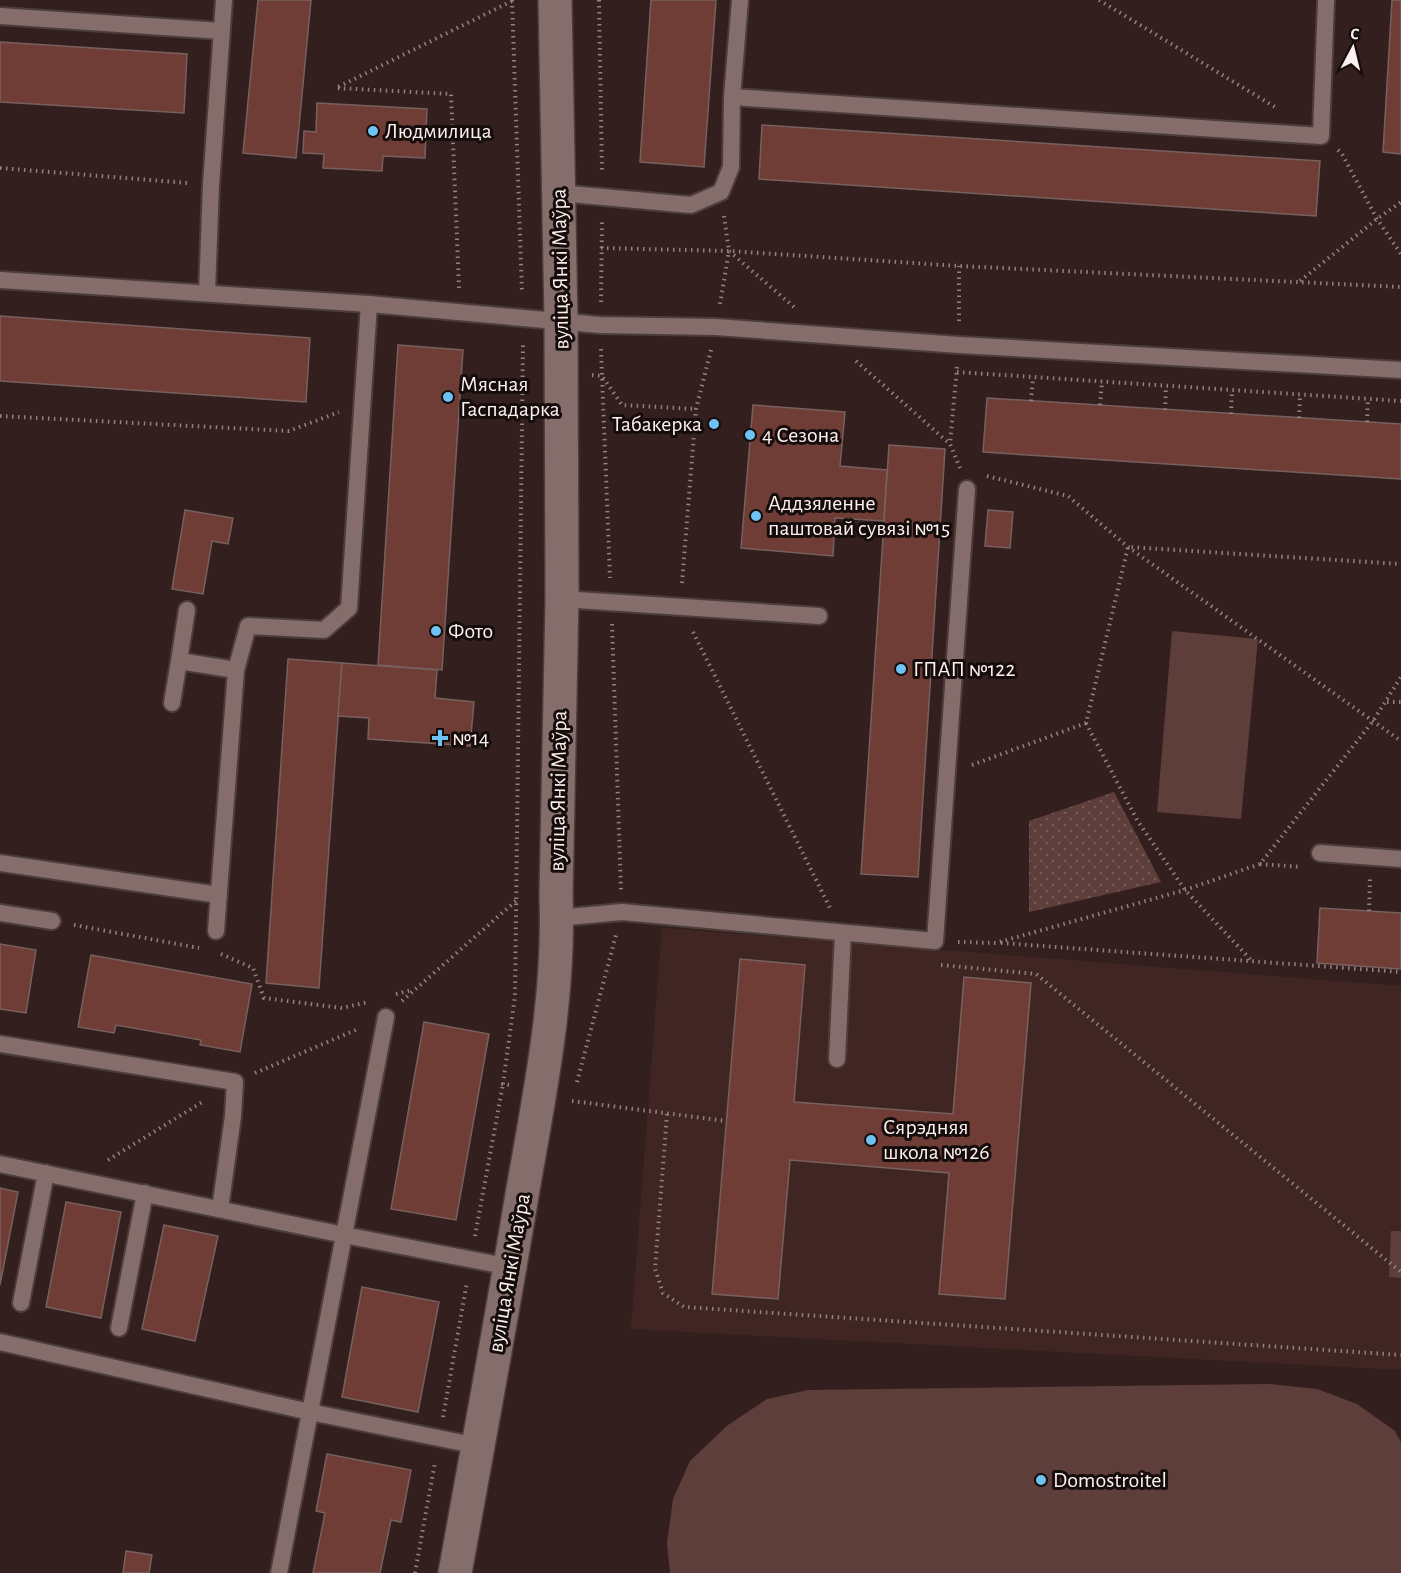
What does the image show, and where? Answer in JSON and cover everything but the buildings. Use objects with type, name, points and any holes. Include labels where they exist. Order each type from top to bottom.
[{"type":"street","name":"вуліца Янкі Маўра","points":[[455,1573],[540,1091],[554,982],[562,598],[561,321],[555,0]]},
{"type":"lane","points":[[207,293],[211,185],[224,0]]},
{"type":"lane","points":[[559,194],[691,205],[721,192],[731,167],[732,97],[740,0]]},
{"type":"lane","points":[[732,97],[1321,136],[1326,0]]},
{"type":"lane","points":[[0,16],[222,31]]},
{"type":"lane","points":[[0,280],[369,304],[600,324],[716,327],[959,345],[1401,370]]},
{"type":"lane","points":[[216,931],[236,670],[248,626],[324,630],[349,608],[369,304]]},
{"type":"lane","points":[[557,918],[622,912],[934,941],[967,489]]},
{"type":"lane","points":[[562,598],[819,616]]},
{"type":"lane","points":[[172,703],[187,610]]},
{"type":"lane","points":[[179,661],[236,670]]},
{"type":"lane","points":[[1320,853],[1401,859]]},
{"type":"lane","points":[[0,864],[219,896]]},
{"type":"lane","points":[[0,913],[52,921]]},
{"type":"lane","points":[[837,1059],[843,933]]},
{"type":"lane","points":[[279,1573],[386,1017]]},
{"type":"lane","points":[[0,1044],[235,1082],[233,1116],[220,1209]]},
{"type":"lane","points":[[0,1164],[510,1267]]},
{"type":"lane","points":[[21,1303],[46,1173]]},
{"type":"lane","points":[[119,1328],[145,1193]]},
{"type":"lane","points":[[0,1342],[310,1412],[478,1446]]},
{"type":"path","points":[[460,313],[451,94],[336,88],[512,0],[523,318],[515,996]]},
{"type":"path","points":[[0,168],[211,185]]},
{"type":"path","points":[[721,192],[729,251],[716,327],[696,409],[680,606],[843,933]]},
{"type":"path","points":[[1299,282],[1401,202]]},
{"type":"path","points":[[602,248],[729,251],[959,266],[1401,288]]},
{"type":"path","points":[[729,251],[950,444],[960,469]]},
{"type":"path","points":[[950,444],[959,345],[959,266]]},
{"type":"path","points":[[957,372],[1401,401]]},
{"type":"path","points":[[602,376],[622,405],[696,409]]},
{"type":"path","points":[[1031,401],[1033,377]]},
{"type":"path","points":[[1100,405],[1102,381]]},
{"type":"path","points":[[1165,410],[1166,386]]},
{"type":"path","points":[[1231,414],[1232,390]]},
{"type":"path","points":[[1299,418],[1300,395]]},
{"type":"path","points":[[1367,422],[1368,399]]},
{"type":"path","points":[[0,416],[288,430],[362,403]]},
{"type":"path","points":[[981,474],[1068,496],[1128,547],[1401,741]]},
{"type":"path","points":[[1128,547],[1401,564]]},
{"type":"path","points":[[1128,547],[1086,723],[1137,820],[1185,890],[1252,961]]},
{"type":"path","points":[[996,943],[1185,890],[1260,864],[1373,721],[1401,677]]},
{"type":"path","points":[[1386,702],[1401,702]]},
{"type":"path","points":[[946,774],[1086,723]]},
{"type":"path","points":[[1369,911],[1371,872]]},
{"type":"path","points":[[77,1180],[235,1082],[386,1017],[412,990],[516,899]]},
{"type":"path","points":[[52,921],[202,949]]},
{"type":"path","points":[[934,941],[996,943],[1401,972]]},
{"type":"path","points":[[214,951],[253,968],[264,998],[342,1008],[372,1000]]},
{"type":"path","points":[[933,964],[1036,974],[1401,1272]]},
{"type":"path","points":[[392,995],[412,990]]},
{"type":"path","points":[[415,1573],[503,1084]]},
{"type":"path","points":[[572,1101],[726,1121]]},
{"type":"path","points":[[667,1114],[655,1269],[663,1293],[684,1307],[1401,1355]]},
{"type":"shaded area","points":[[1172,631],[1258,639],[1241,819],[1157,812]]},
{"type":"shaded area","points":[[1114,792],[1161,882],[1029,912],[1029,821]]},
{"type":"shaded area","points":[[662,928],[1401,986],[1401,1370],[631,1329]]},
{"type":"shaded area","points":[[1391,1231],[1401,1231],[1401,1278],[1389,1277]]},
{"type":"shaded area","name":"Domostroitel","points":[[1269,1384],[1317,1389],[1357,1404],[1395,1431],[1401,1442],[1401,1573],[670,1573],[667,1543],[673,1499],[690,1461],[728,1425],[767,1399],[808,1390]]},
{"type":"place","name":"Людмилица","points":[[373,131]]},
{"type":"place","name":"Мясная Гаспадарка","points":[[448,397]]},
{"type":"place","name":"Табакерка","points":[[714,424]]},
{"type":"place","name":"4 Сезона","points":[[750,435]]},
{"type":"place","name":"Аддзяленне паштовай сувязі №15","points":[[756,516]]},
{"type":"place","name":"Фото","points":[[436,631]]},
{"type":"place","name":"ГПАП №122","points":[[901,669]]},
{"type":"place","name":"№14","points":[[440,738]]},
{"type":"place","name":"Сярэдняя школа №126","points":[[871,1140]]},
{"type":"place","name":"Domostroitel","points":[[1041,1480]]}]
